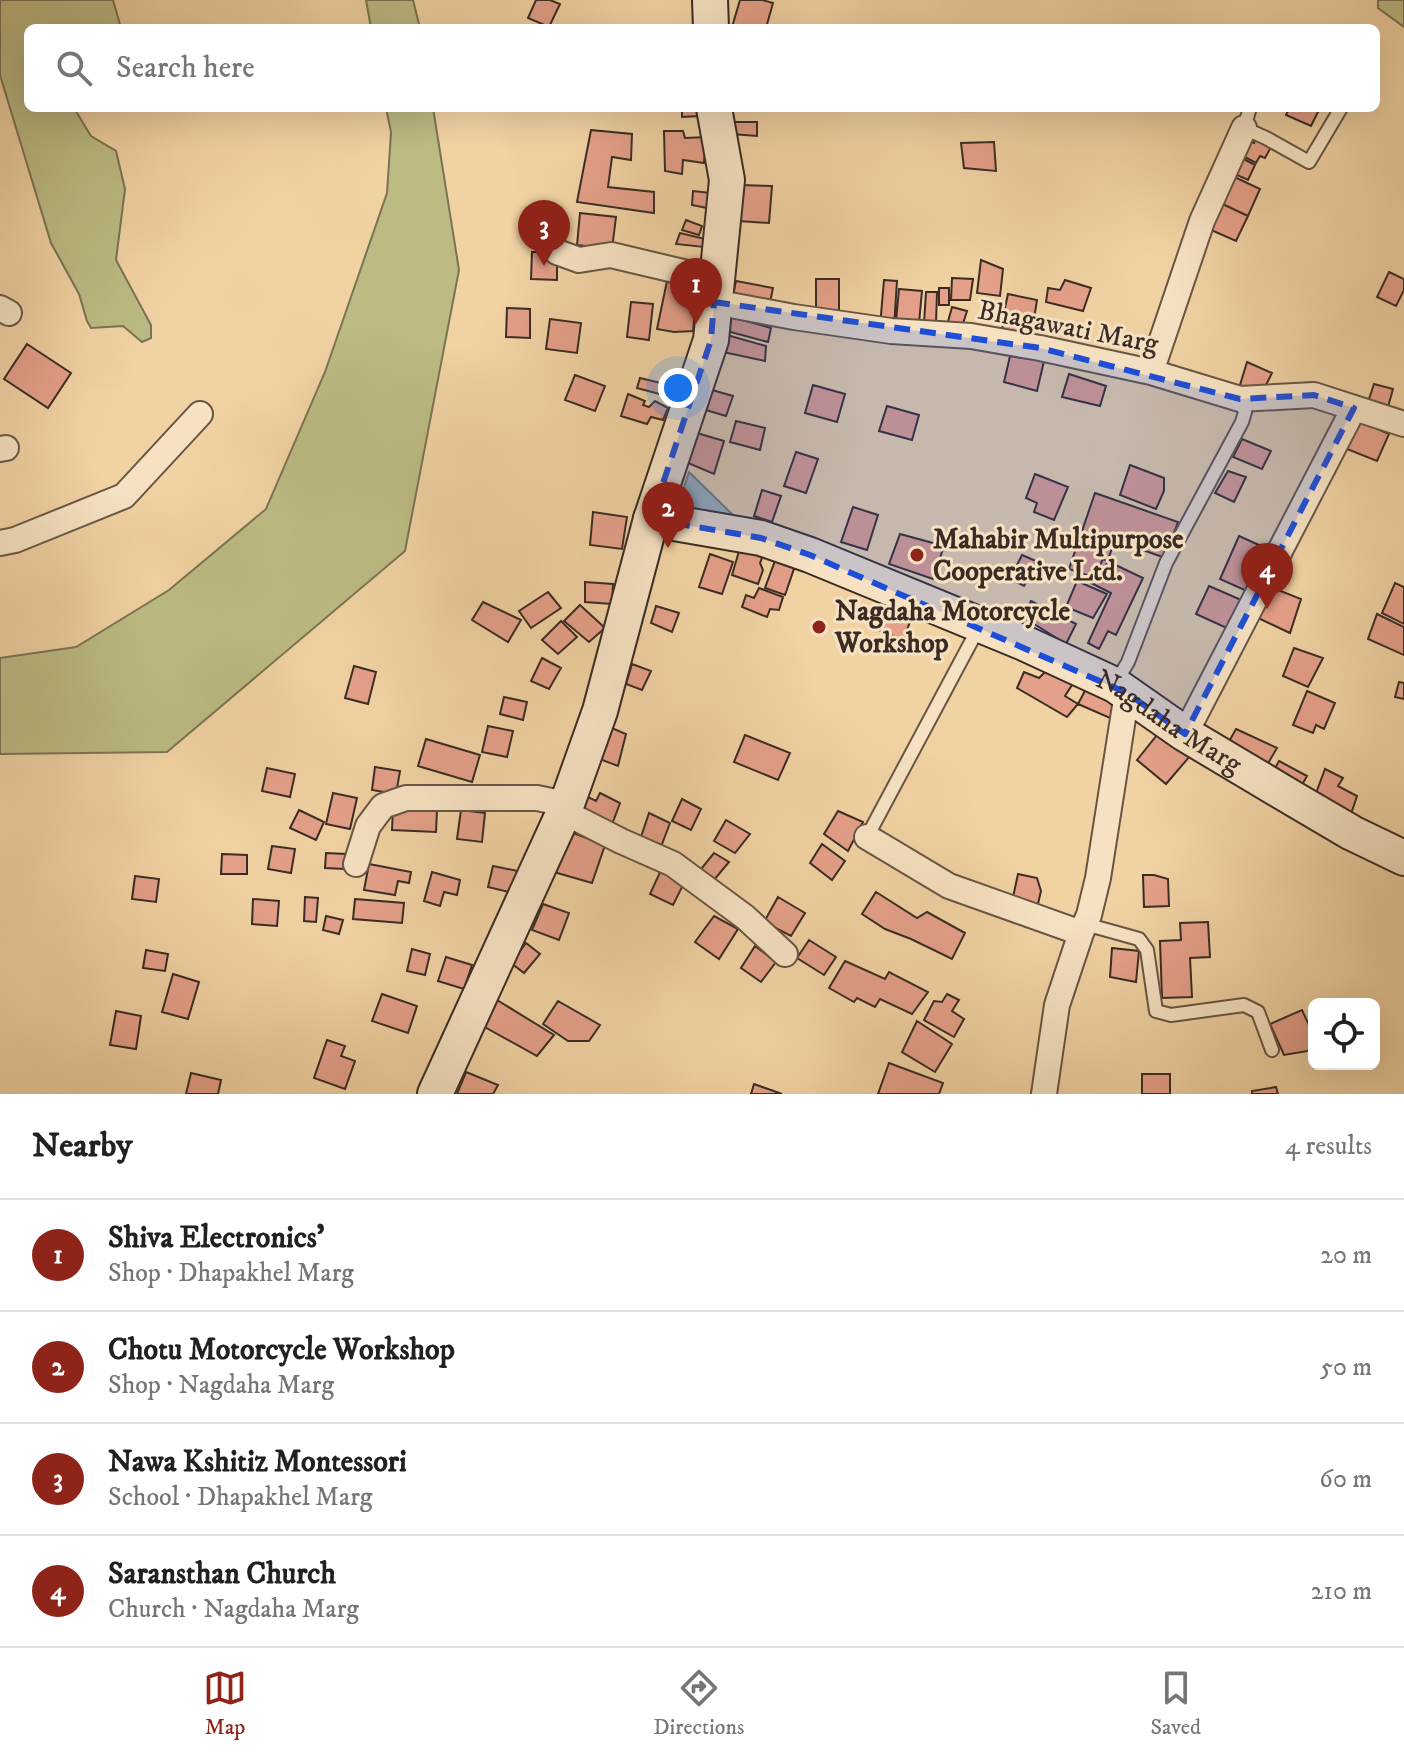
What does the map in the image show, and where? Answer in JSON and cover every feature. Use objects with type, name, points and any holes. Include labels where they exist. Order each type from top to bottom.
[{"type":"main road","points":[[710,0],[711,24]]},
{"type":"main road","points":[[439,1092],[565,808],[600,711],[651,519],[711,340],[727,180],[715,112]]},
{"type":"main road","name":"Nagdaha Marg","points":[[651,519],[761,538],[981,624],[1121,689],[1185,734],[1352,833],[1404,858]]},
{"type":"street","points":[[1151,372],[1202,221],[1247,120]]},
{"type":"street","name":"Bhagawati Marg","points":[[557,252],[579,260],[611,255],[794,317],[1040,348],[1151,372],[1240,399],[1314,395],[1404,424]]},
{"type":"street","points":[[1185,734],[1354,408]]},
{"type":"street","points":[[0,543],[15,540],[124,496],[200,414]]},
{"type":"street","points":[[1044,1094],[1057,1005],[1089,915],[1098,878],[1121,689]]},
{"type":"street","points":[[356,864],[368,826],[383,806],[406,798],[537,798],[565,808],[621,841],[673,864],[745,917],[785,954]]},
{"type":"street","points":[[867,837],[949,886],[1083,929]]},
{"type":"lane","points":[[1247,120],[1266,138],[1309,162],[1339,112]]},
{"type":"lane","points":[[1121,689],[1128,662],[1166,563],[1242,422],[1245,412],[1240,399]]},
{"type":"lane","points":[[867,837],[981,624]]},
{"type":"lane","points":[[1083,929],[1139,939],[1147,950],[1156,1011],[1171,1015],[1244,1005],[1258,1012],[1272,1050]]},
{"type":"highlighted area","points":[[714,302],[1040,348],[1240,399],[1314,395],[1354,408],[1185,734],[1127,693],[810,555],[761,538],[651,519],[711,340]]},
{"type":"shaded area","points":[[0,0],[113,0],[120,24],[24,24],[24,112],[76,112],[91,136],[116,151],[125,189],[116,260],[151,325],[151,338],[142,342],[123,326],[91,328],[79,294],[51,243],[0,75]]},
{"type":"shaded area","points":[[366,0],[413,0],[419,24],[370,24]]},
{"type":"shaded area","points":[[1378,0],[1404,0],[1404,27],[1378,8]]},
{"type":"shaded area","points":[[387,112],[434,112],[459,270],[405,551],[167,752],[0,754],[0,658],[76,647],[169,590],[266,509],[325,372],[387,193],[391,132]]},
{"type":"shaded area","points":[[689,472],[732,514],[728,525],[674,517]]},
{"type":"building","points":[[536,0],[560,4],[550,24],[528,18]]},
{"type":"building","points":[[740,0],[773,3],[767,24],[733,24]]},
{"type":"building","points":[[682,112],[700,112],[700,116],[682,117]]},
{"type":"building","points":[[1287,112],[1318,112],[1311,126],[1286,115]]},
{"type":"building","points":[[730,122],[757,122],[757,136],[731,134]]},
{"type":"building","points":[[591,130],[632,134],[631,160],[612,157],[608,187],[654,192],[654,213],[577,202]]},
{"type":"building","points":[[664,131],[683,131],[685,138],[706,137],[704,163],[683,160],[682,174],[665,171]]},
{"type":"building","points":[[1256,139],[1271,147],[1265,158],[1260,156],[1256,163],[1239,154],[1247,140],[1254,143]]},
{"type":"building","points":[[994,142],[996,171],[964,168],[961,143]]},
{"type":"building","points":[[1234,154],[1255,165],[1248,180],[1226,170]]},
{"type":"building","points":[[1226,173],[1260,189],[1248,216],[1214,200]]},
{"type":"building","points":[[739,185],[772,186],[769,223],[739,221]]},
{"type":"building","points":[[693,191],[720,194],[717,210],[692,205]]},
{"type":"building","points":[[1214,200],[1248,216],[1236,241],[1202,226]]},
{"type":"building","points":[[580,213],[616,217],[612,249],[577,245]]},
{"type":"building","points":[[686,220],[702,226],[699,235],[682,230]]},
{"type":"building","points":[[680,233],[705,239],[704,247],[676,244]]},
{"type":"building","points":[[532,252],[557,252],[557,280],[531,279]]},
{"type":"building","points":[[981,260],[1003,269],[1000,296],[977,293]]},
{"type":"building","points":[[1389,272],[1404,279],[1404,290],[1396,306],[1377,297]]},
{"type":"building","points":[[952,278],[973,279],[970,300],[951,300]]},
{"type":"building","points":[[816,279],[839,279],[839,312],[816,312]]},
{"type":"building","points":[[884,280],[897,281],[894,327],[880,326]]},
{"type":"building","points":[[1065,280],[1091,288],[1083,311],[1046,302],[1048,288],[1060,290]]},
{"type":"building","points":[[667,281],[698,285],[693,331],[657,329]]},
{"type":"building","points":[[736,281],[773,288],[769,307],[732,300]]},
{"type":"building","points":[[939,288],[949,288],[949,305],[939,305]]},
{"type":"building","points":[[899,289],[922,291],[919,323],[896,321]]},
{"type":"building","points":[[926,292],[937,292],[936,324],[924,323]]},
{"type":"building","points":[[1008,294],[1037,300],[1034,319],[1004,312]]},
{"type":"building","points":[[631,302],[653,304],[649,340],[627,337]]},
{"type":"building","points":[[952,307],[967,311],[960,333],[946,329]]},
{"type":"building","points":[[507,308],[530,309],[530,338],[506,337]]},
{"type":"building","points":[[731,317],[771,328],[768,342],[727,331]]},
{"type":"building","points":[[1004,318],[1030,323],[1027,340],[1001,335]]},
{"type":"building","points":[[550,319],[581,323],[577,353],[546,349]]},
{"type":"building","points":[[727,335],[766,346],[765,361],[723,352]]},
{"type":"building","points":[[27,344],[71,373],[48,408],[4,379]]},
{"type":"building","points":[[1010,356],[1044,361],[1037,391],[1004,382]]},
{"type":"building","points":[[1247,362],[1272,373],[1261,395],[1240,385]]},
{"type":"building","points":[[1069,374],[1106,386],[1100,406],[1062,397]]},
{"type":"building","points":[[575,375],[605,386],[595,411],[565,400]]},
{"type":"building","points":[[640,378],[669,385],[667,396],[637,388]]},
{"type":"building","points":[[1374,384],[1393,389],[1386,414],[1366,408]]},
{"type":"building","points":[[813,385],[845,394],[837,422],[805,413]]},
{"type":"building","points":[[712,390],[733,396],[726,416],[706,410]]},
{"type":"building","points":[[628,394],[645,401],[643,405],[649,407],[655,401],[668,408],[663,420],[651,417],[647,424],[621,416]]},
{"type":"building","points":[[887,406],[919,415],[912,440],[879,431]]},
{"type":"building","points":[[1357,420],[1389,434],[1377,461],[1342,447]]},
{"type":"building","points":[[736,421],[765,428],[760,450],[730,442]]},
{"type":"building","points":[[697,433],[724,441],[714,474],[688,463]]},
{"type":"building","points":[[1242,439],[1271,451],[1262,469],[1233,457]]},
{"type":"building","points":[[796,452],[818,459],[806,493],[784,486]]},
{"type":"building","points":[[1130,465],[1164,478],[1164,491],[1156,509],[1120,495]]},
{"type":"building","points":[[1228,471],[1246,477],[1234,502],[1215,493]]},
{"type":"building","points":[[1035,474],[1068,487],[1054,520],[1034,512],[1037,503],[1026,498]]},
{"type":"building","points":[[762,490],[781,496],[772,522],[754,516]]},
{"type":"building","points":[[1095,493],[1178,522],[1165,558],[1115,540],[1101,580],[1069,569]]},
{"type":"building","points":[[853,507],[878,515],[867,550],[841,542]]},
{"type":"building","points":[[593,512],[627,517],[622,549],[590,545]]},
{"type":"building","name":"Mahabir Multipurpose Cooperative Ltd.","points":[[900,534],[944,546],[933,579],[889,564]]},
{"type":"building","points":[[1239,536],[1268,549],[1249,592],[1220,579]]},
{"type":"building","points":[[742,541],[766,548],[760,563],[763,570],[758,584],[732,575]]},
{"type":"building","points":[[779,550],[798,557],[785,595],[765,588]]},
{"type":"building","points":[[710,554],[733,562],[722,594],[699,587]]},
{"type":"building","points":[[1022,555],[1036,561],[1024,586],[1010,579]]},
{"type":"building","points":[[1103,559],[1143,578],[1116,635],[1108,631],[1099,649],[1088,643],[1111,593],[1091,583]]},
{"type":"building","points":[[1077,581],[1107,594],[1093,618],[1066,607]]},
{"type":"building","points":[[585,582],[613,584],[612,604],[585,602]]},
{"type":"building","points":[[1395,583],[1404,587],[1404,624],[1382,613]]},
{"type":"building","points":[[1209,586],[1246,602],[1231,630],[1196,614]]},
{"type":"building","points":[[1268,586],[1301,599],[1290,633],[1256,617]]},
{"type":"building","points":[[759,588],[783,597],[779,610],[770,609],[767,617],[742,607],[746,595],[754,598]]},
{"type":"building","points":[[548,592],[561,608],[531,628],[519,611]]},
{"type":"building","points":[[883,597],[915,609],[903,640],[871,627]]},
{"type":"building","points":[[1031,601],[1076,624],[1066,644],[1023,617]]},
{"type":"building","points":[[483,602],[521,620],[508,642],[472,620]]},
{"type":"building","points":[[580,605],[605,628],[589,642],[564,621]]},
{"type":"building","points":[[656,606],[679,613],[672,632],[651,623]]},
{"type":"building","points":[[1377,614],[1404,627],[1404,655],[1368,639]]},
{"type":"building","points":[[561,621],[577,637],[558,654],[542,640]]},
{"type":"building","points":[[1294,648],[1323,658],[1308,687],[1283,676]]},
{"type":"building","points":[[542,658],[561,668],[549,689],[531,681]]},
{"type":"building","points":[[632,664],[651,671],[642,690],[626,684]]},
{"type":"building","points":[[354,666],[376,672],[368,704],[345,698]]},
{"type":"building","points":[[1048,669],[1072,685],[1065,696],[1078,704],[1067,717],[1017,688],[1024,672],[1039,678]]},
{"type":"building","points":[[1399,682],[1404,683],[1404,699],[1395,697]]},
{"type":"building","points":[[1088,685],[1118,700],[1110,718],[1078,704]]},
{"type":"building","points":[[1307,691],[1335,703],[1324,729],[1316,725],[1313,733],[1293,725]]},
{"type":"building","points":[[504,697],[527,702],[523,720],[500,714]]},
{"type":"building","points":[[488,726],[513,731],[507,757],[482,752]]},
{"type":"building","points":[[607,726],[626,734],[618,766],[597,758]]},
{"type":"building","points":[[1236,729],[1277,748],[1267,765],[1227,745]]},
{"type":"building","points":[[745,735],[790,753],[778,780],[734,762]]},
{"type":"building","points":[[1157,735],[1190,756],[1166,784],[1137,760]]},
{"type":"building","points":[[426,739],[480,755],[472,782],[418,766]]},
{"type":"building","points":[[1279,761],[1307,776],[1297,794],[1269,779]]},
{"type":"building","points":[[375,767],[400,771],[396,794],[372,790]]},
{"type":"building","points":[[267,768],[295,774],[290,797],[262,791]]},
{"type":"building","points":[[1325,769],[1343,778],[1338,786],[1357,796],[1348,823],[1315,796]]},
{"type":"building","points":[[333,793],[357,798],[350,829],[326,824]]},
{"type":"building","points":[[600,793],[620,803],[610,830],[580,816],[588,797],[596,801]]},
{"type":"building","points":[[682,799],[701,809],[691,830],[672,821]]},
{"type":"building","points":[[393,808],[437,810],[436,832],[392,830]]},
{"type":"building","points":[[299,810],[324,822],[316,840],[290,828]]},
{"type":"building","points":[[461,810],[485,813],[482,842],[457,839]]},
{"type":"building","points":[[838,811],[863,822],[848,851],[824,834]]},
{"type":"building","points":[[649,813],[670,823],[659,852],[639,843]]},
{"type":"building","points":[[726,820],[750,834],[735,853],[714,841]]},
{"type":"building","points":[[568,831],[605,845],[592,883],[554,872]]},
{"type":"building","points":[[822,844],[845,861],[832,880],[810,863]]},
{"type":"building","points":[[272,846],[295,849],[291,873],[268,869]]},
{"type":"building","points":[[326,853],[346,854],[345,869],[325,868]]},
{"type":"building","points":[[714,853],[729,862],[709,886],[697,874]]},
{"type":"building","points":[[222,854],[247,855],[247,874],[221,874]]},
{"type":"building","points":[[369,864],[411,872],[409,883],[398,881],[395,895],[364,890]]},
{"type":"building","points":[[493,866],[518,871],[513,893],[488,887]]},
{"type":"building","points":[[662,868],[686,879],[673,905],[650,894]]},
{"type":"building","points":[[432,872],[460,880],[457,895],[444,892],[440,906],[424,901]]},
{"type":"building","points":[[1018,874],[1037,878],[1041,891],[1037,908],[1012,902]]},
{"type":"building","points":[[1143,875],[1168,879],[1169,906],[1144,907]]},
{"type":"building","points":[[135,876],[159,879],[156,902],[132,899]]},
{"type":"building","points":[[876,892],[917,918],[927,912],[965,933],[952,959],[885,929],[862,914]]},
{"type":"building","points":[[305,897],[318,898],[316,922],[304,921]]},
{"type":"building","points":[[778,897],[805,913],[791,936],[764,922]]},
{"type":"building","points":[[253,899],[279,901],[277,926],[252,924]]},
{"type":"building","points":[[355,899],[404,903],[402,923],[353,919]]},
{"type":"building","points":[[543,904],[569,913],[559,940],[532,930]]},
{"type":"building","points":[[326,916],[343,920],[339,934],[323,930]]},
{"type":"building","points":[[714,916],[738,929],[719,959],[695,942]]},
{"type":"building","points":[[1208,922],[1210,957],[1190,958],[1192,997],[1162,998],[1160,941],[1181,940],[1180,923]]},
{"type":"building","points":[[809,940],[836,957],[824,975],[797,958]]},
{"type":"building","points":[[526,943],[540,954],[524,973],[511,963]]},
{"type":"building","points":[[755,946],[776,962],[761,982],[741,968]]},
{"type":"building","points":[[1112,948],[1139,951],[1136,982],[1110,977]]},
{"type":"building","points":[[412,949],[430,954],[425,975],[407,971]]},
{"type":"building","points":[[146,950],[168,954],[165,971],[143,968]]},
{"type":"building","points":[[446,957],[472,965],[464,989],[438,981]]},
{"type":"building","points":[[845,961],[885,979],[889,972],[928,992],[912,1014],[880,999],[875,1007],[857,998],[854,1002],[829,988]]},
{"type":"building","points":[[173,974],[199,982],[188,1019],[162,1012]]},
{"type":"building","points":[[382,994],[417,1006],[408,1033],[372,1021]]},
{"type":"building","points":[[947,994],[959,1000],[952,1011],[964,1019],[954,1037],[924,1020],[934,1001],[942,1002]]},
{"type":"building","points":[[497,1000],[554,1035],[537,1056],[481,1025]]},
{"type":"building","points":[[558,1001],[600,1025],[589,1041],[568,1041],[543,1024]]},
{"type":"building","points":[[1302,1010],[1308,1023],[1308,1051],[1284,1055],[1270,1024]]},
{"type":"building","points":[[116,1011],[141,1016],[136,1049],[110,1045]]},
{"type":"building","points":[[917,1021],[952,1044],[935,1072],[902,1052]]},
{"type":"building","points":[[327,1040],[345,1046],[341,1056],[355,1061],[345,1089],[314,1078]]},
{"type":"building","points":[[889,1063],[943,1083],[939,1094],[878,1094]]},
{"type":"building","points":[[466,1072],[498,1085],[493,1094],[457,1094]]},
{"type":"building","points":[[191,1073],[221,1080],[218,1094],[186,1094]]},
{"type":"building","points":[[1142,1074],[1170,1074],[1170,1094],[1142,1094]]},
{"type":"building","points":[[754,1084],[782,1094],[751,1094]]},
{"type":"building","points":[[1276,1087],[1278,1094],[1252,1094],[1252,1091]]},
{"type":"place","name":"Nawa Kshitiz Montessori","points":[[544,266]]},
{"type":"place","name":"Shiva Electronics'","points":[[696,324]]},
{"type":"place","name":"Chotu Motorcycle Workshop","points":[[668,548]]},
{"type":"place","name":"Mahabir Multipurpose Cooperative Ltd.","points":[[917,555]]},
{"type":"place","name":"Saransthan Church","points":[[1267,609]]},
{"type":"place","name":"Nagdaha Motorcycle Workshop","points":[[819,627]]}]
